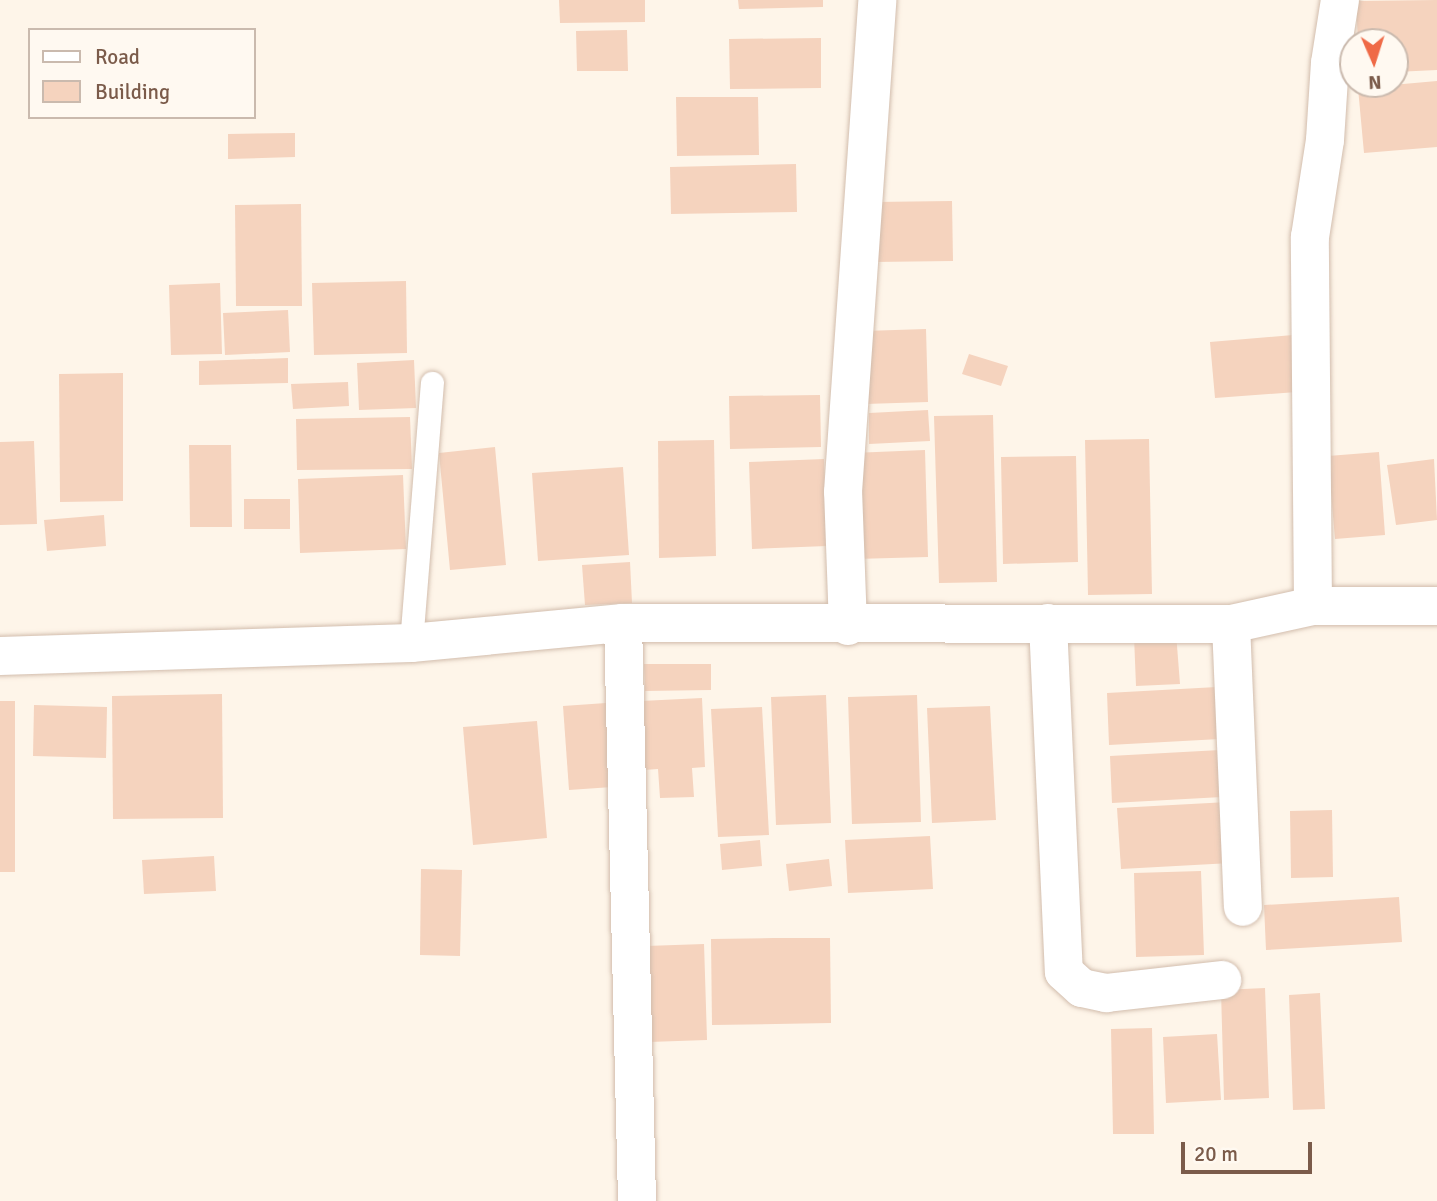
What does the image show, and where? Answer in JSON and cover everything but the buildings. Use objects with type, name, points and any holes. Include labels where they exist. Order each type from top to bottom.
[{"type":"street","points":[[848,626],[843,492],[877,0]]},
{"type":"street","points":[[1313,606],[1310,237],[1325,139],[1330,63],[1339,0]]},
{"type":"street","points":[[0,656],[411,643],[623,623],[848,626],[1231,624],[1313,606],[1437,606]]},
{"type":"street","points":[[623,623],[637,1201]]},
{"type":"street","points":[[1048,623],[1063,972],[1082,988],[1106,993],[1222,980]]},
{"type":"street","points":[[1231,624],[1243,907]]},
{"type":"lane","points":[[411,643],[432,383]]}]
